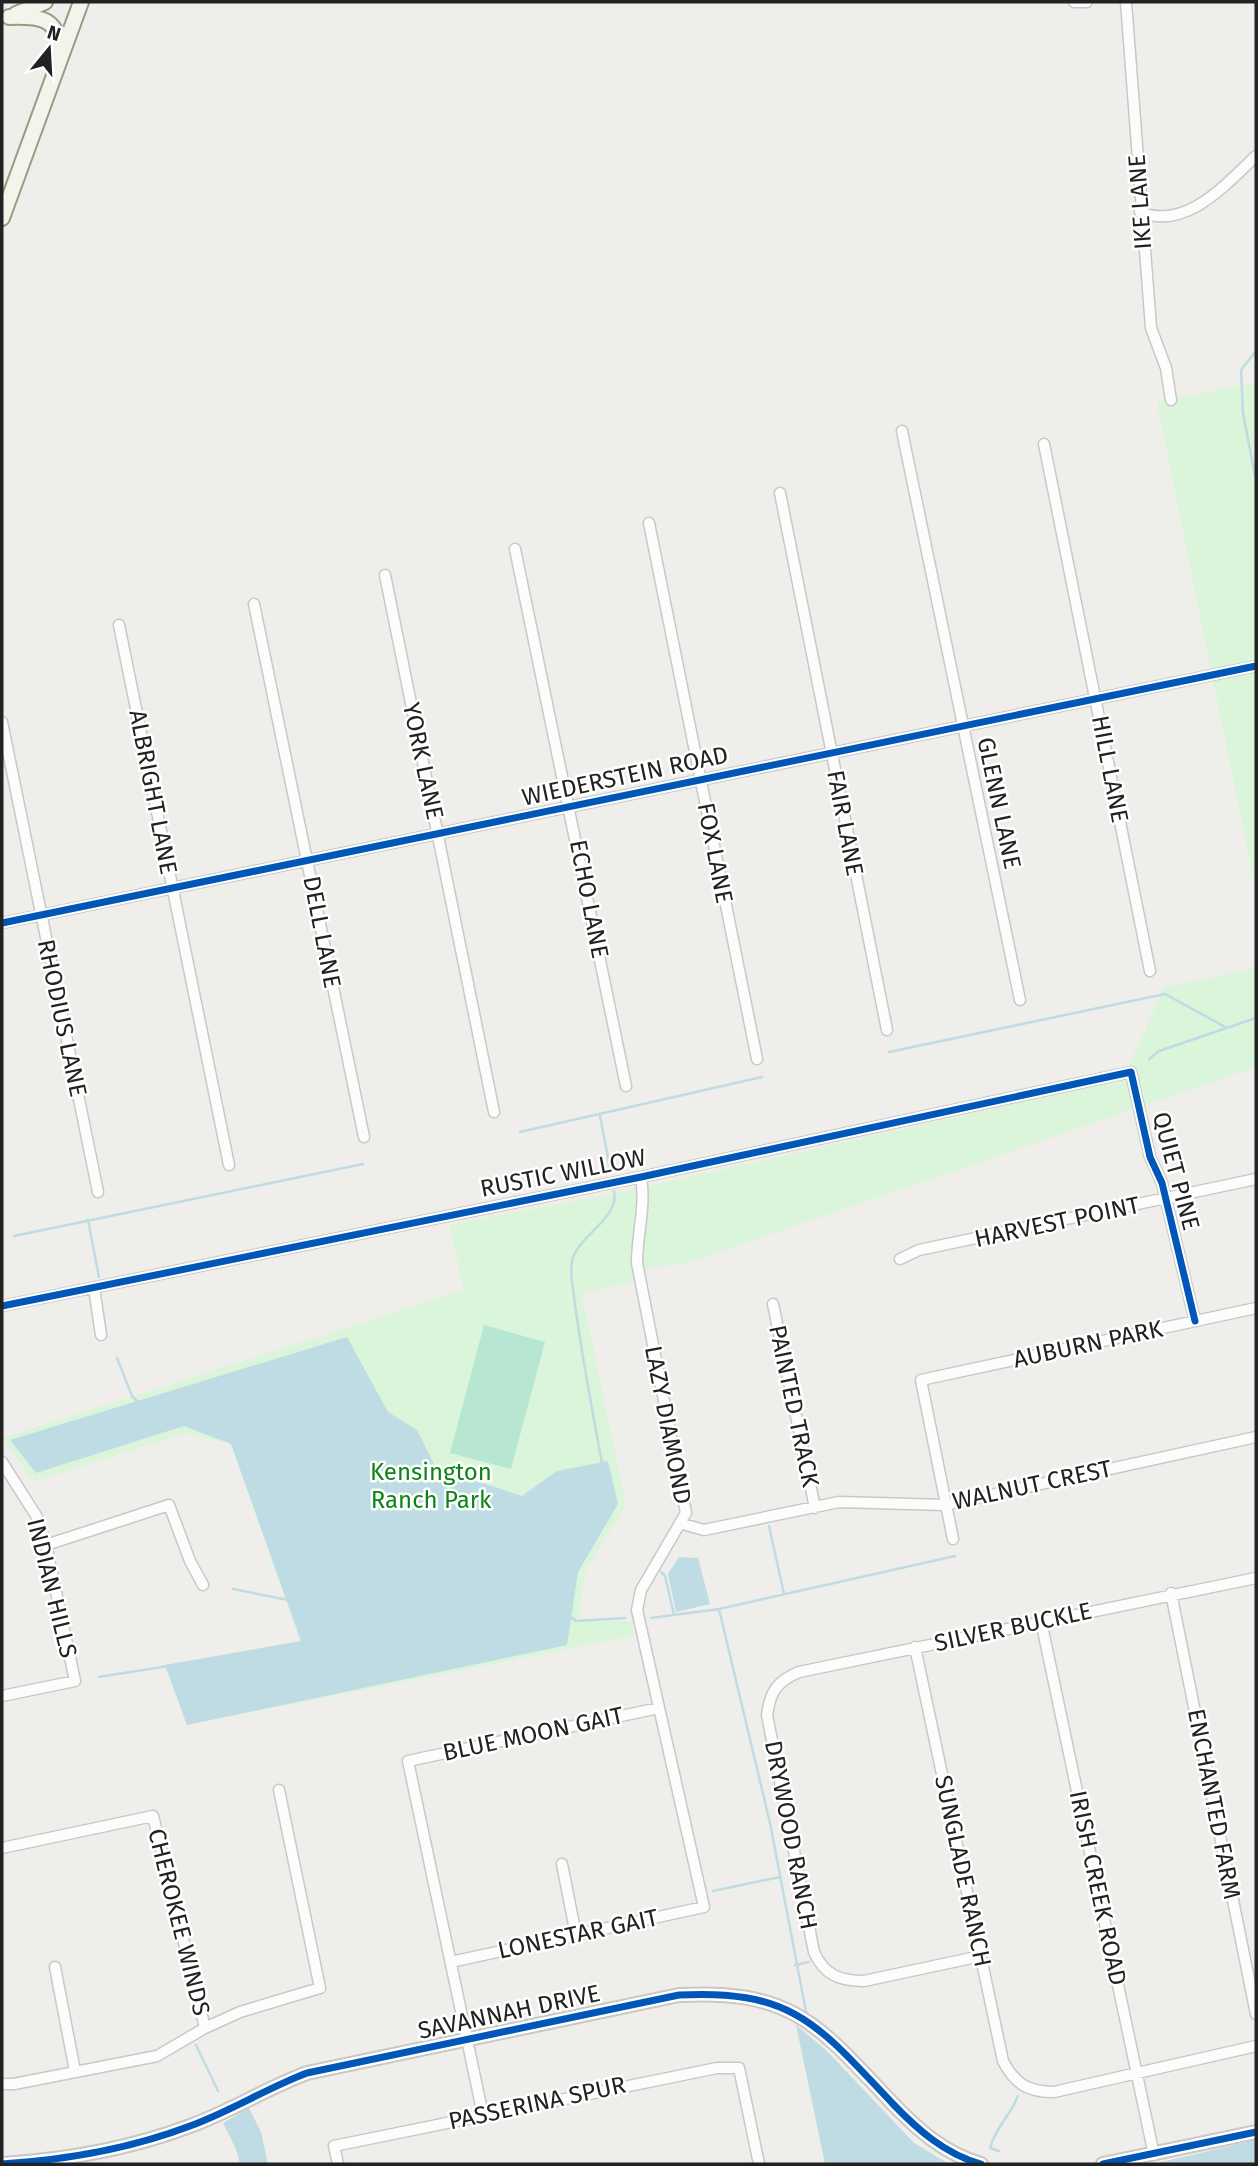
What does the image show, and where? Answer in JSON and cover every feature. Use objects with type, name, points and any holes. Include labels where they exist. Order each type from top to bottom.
[{"type":"main road","points":[[5,18],[45,2]]},
{"type":"main road","points":[[2,218],[80,2]]},
{"type":"main road","points":[[5,18],[30,16],[43,19],[53,27],[59,37],[60,61]]},
{"type":"street","points":[[1074,2],[1087,2]]},
{"type":"street","name":"IKE LANE","points":[[1126,2],[1151,328],[1166,368],[1171,400]]},
{"type":"street","points":[[1140,212],[1158,218],[1188,211],[1223,188],[1256,156]]},
{"type":"street","name":"GLENN LANE","points":[[902,431],[1020,1000]]},
{"type":"street","name":"HILL LANE","points":[[1044,443],[1150,971]]},
{"type":"street","name":"FAIR LANE","points":[[780,493],[887,1030]]},
{"type":"street","name":"FOX LANE","points":[[649,523],[757,1059]]},
{"type":"street","name":"ECHO LANE","points":[[515,548],[626,1086]]},
{"type":"street","name":"YORK LANE","points":[[385,575],[494,1112]]},
{"type":"street","name":"DELL LANE","points":[[254,604],[363,1137]]},
{"type":"street","name":"ALBRIGHT LANE","points":[[119,625],[229,1166]]},
{"type":"street","name":"WIEDERSTEIN ROAD","points":[[2,923],[1256,666]]},
{"type":"street","name":"RHODIUS LANE","points":[[2,722],[98,1192]]},
{"type":"street","name":"RUSTIC WILLOW","points":[[2,1306],[641,1177],[1131,1072]]},
{"type":"street","name":"QUIET PINE","points":[[1131,1072],[1150,1157],[1166,1199],[1195,1321]]},
{"type":"street","name":"LAZY DIAMOND","points":[[641,1177],[644,1198],[637,1263],[686,1513],[683,1524],[641,1590],[637,1610],[704,1907]]},
{"type":"street","name":"HARVEST POINT","points":[[900,1259],[919,1250],[1256,1179]]},
{"type":"street","points":[[94,1288],[101,1335]]},
{"type":"street","name":"PAINTED TRACK","points":[[773,1304],[815,1508]]},
{"type":"street","name":"AUBURN PARK","points":[[945,1505],[920,1380],[1256,1308]]},
{"type":"street","name":"WALNUT CREST","points":[[683,1524],[705,1530],[850,1502],[945,1505],[1256,1437]]},
{"type":"street","name":"INDIAN HILLS","points":[[2,1462],[28,1500],[46,1545],[75,1681],[2,1696]]},
{"type":"street","points":[[46,1545],[169,1505],[190,1561],[203,1585]]},
{"type":"street","points":[[945,1505],[953,1539]]},
{"type":"street","name":"SILVER BUCKLE","points":[[774,1688],[784,1678],[799,1672],[1256,1578]]},
{"type":"street","name":"ENCHANTED FARM","points":[[1171,1594],[1256,2014]]},
{"type":"street","name":"IRISH CREEK ROAD","points":[[1041,1621],[1154,2154]]},
{"type":"street","name":"SUNGLADE RANCH","points":[[915,1647],[1003,2061],[1012,2078],[1037,2092],[1054,2092],[1138,2073]]},
{"type":"street","name":"DRYWOOD RANCH","points":[[774,1688],[767,1715],[814,1952],[822,1968],[833,1976],[848,1981],[864,1981],[981,1956]]},
{"type":"street","name":"BLUE MOON GAIT","points":[[451,1962],[408,1761],[659,1707]]},
{"type":"street","points":[[2,2084],[14,2084],[157,2056],[205,2028],[240,2012],[320,1988],[279,1790]]},
{"type":"street","name":"CHEROKEE WINDS","points":[[2,1847],[153,1816],[205,2028]]},
{"type":"street","points":[[562,1864],[576,1935]]},
{"type":"street","name":"LONESTAR GAIT","points":[[451,1962],[704,1907]]},
{"type":"street","points":[[451,1962],[484,2115]]},
{"type":"street","points":[[55,1967],[75,2071]]},
{"type":"street","name":"SAVANNAH DRIVE","points":[[2,2164],[35,2162],[159,2137],[193,2125],[273,2086],[307,2073],[679,1995],[716,1993],[751,1997],[791,2011],[832,2038],[918,2130],[949,2151],[981,2164]]},
{"type":"street","points":[[1138,2073],[1256,2046]]},
{"type":"street","name":"PASSERINA SPUR","points":[[338,2164],[334,2146],[696,2070],[739,2068],[760,2164]]},
{"type":"street","points":[[1103,2164],[1256,2132]]},
{"type":"green space","points":[[1256,382],[1256,893],[1157,402]]},
{"type":"green space","name":"Kensington Ranch Park","points":[[1256,968],[1256,1067],[684,1264],[650,1267],[632,1282],[582,1294],[626,1505],[585,1571],[579,1618],[632,1622],[634,1636],[187,1725],[165,1665],[300,1641],[231,1444],[185,1433],[33,1482],[3,1438],[464,1290],[449,1225],[632,1190],[1122,1080],[1165,987]]},
{"type":"green space","points":[[484,1325],[545,1342],[511,1469],[450,1453]]},
{"type":"water","points":[[347,1337],[388,1412],[417,1430],[436,1468],[522,1496],[557,1471],[608,1461],[618,1504],[578,1572],[567,1645],[187,1725],[165,1665],[301,1641],[231,1444],[184,1426],[36,1473],[10,1440]]},
{"type":"water","points":[[679,1557],[698,1558],[710,1604],[676,1612],[668,1574]]},
{"type":"water","points":[[796,2025],[827,2051],[914,2143],[949,2164],[825,2164]]},
{"type":"water","points":[[249,2108],[261,2132],[268,2164],[240,2164],[223,2123]]},
{"type":"water","points":[[1256,2140],[1256,2164],[1153,2164]]},
{"type":"waterway","points":[[1256,351],[1241,370],[1243,413],[1256,481]]},
{"type":"waterway","points":[[889,1052],[1165,994],[1227,1028]]},
{"type":"waterway","points":[[1149,1059],[1159,1051],[1256,1018]]},
{"type":"waterway","points":[[520,1132],[762,1077]]},
{"type":"waterway","points":[[600,1116],[611,1173]]},
{"type":"waterway","points":[[14,1236],[363,1164]]},
{"type":"waterway","points":[[602,1463],[581,1344],[571,1266],[575,1252],[611,1210],[614,1191]]},
{"type":"waterway","points":[[88,1220],[99,1277]]},
{"type":"waterway","points":[[117,1358],[132,1396],[138,1402]]},
{"type":"waterway","points":[[769,1526],[784,1594]]},
{"type":"waterway","points":[[719,1609],[955,1556]]},
{"type":"waterway","points":[[661,1572],[665,1576],[674,1615]]},
{"type":"waterway","points":[[233,1589],[288,1600]]},
{"type":"waterway","points":[[651,1618],[719,1609],[770,1823],[807,2017]]},
{"type":"waterway","points":[[570,1616],[576,1621],[625,1618]]},
{"type":"waterway","points":[[99,1677],[168,1666]]},
{"type":"waterway","points":[[713,1891],[780,1877]]},
{"type":"waterway","points":[[795,1965],[809,1962]]},
{"type":"waterway","points":[[196,2045],[218,2091]]},
{"type":"waterway","points":[[999,2151],[990,2148],[1018,2096]]},
{"type":"cycle path","points":[[2,923],[1256,666]]},
{"type":"cycle path","points":[[2,1306],[641,1177],[1131,1072],[1150,1157],[1162,1183],[1195,1321]]},
{"type":"cycle path","points":[[2,2164],[73,2156],[145,2141],[205,2120],[307,2073],[679,1995],[718,1995],[751,1999],[778,2006],[801,2018],[845,2053],[922,2132],[956,2154],[981,2164]]},
{"type":"cycle path","points":[[1103,2164],[1256,2132]]}]
